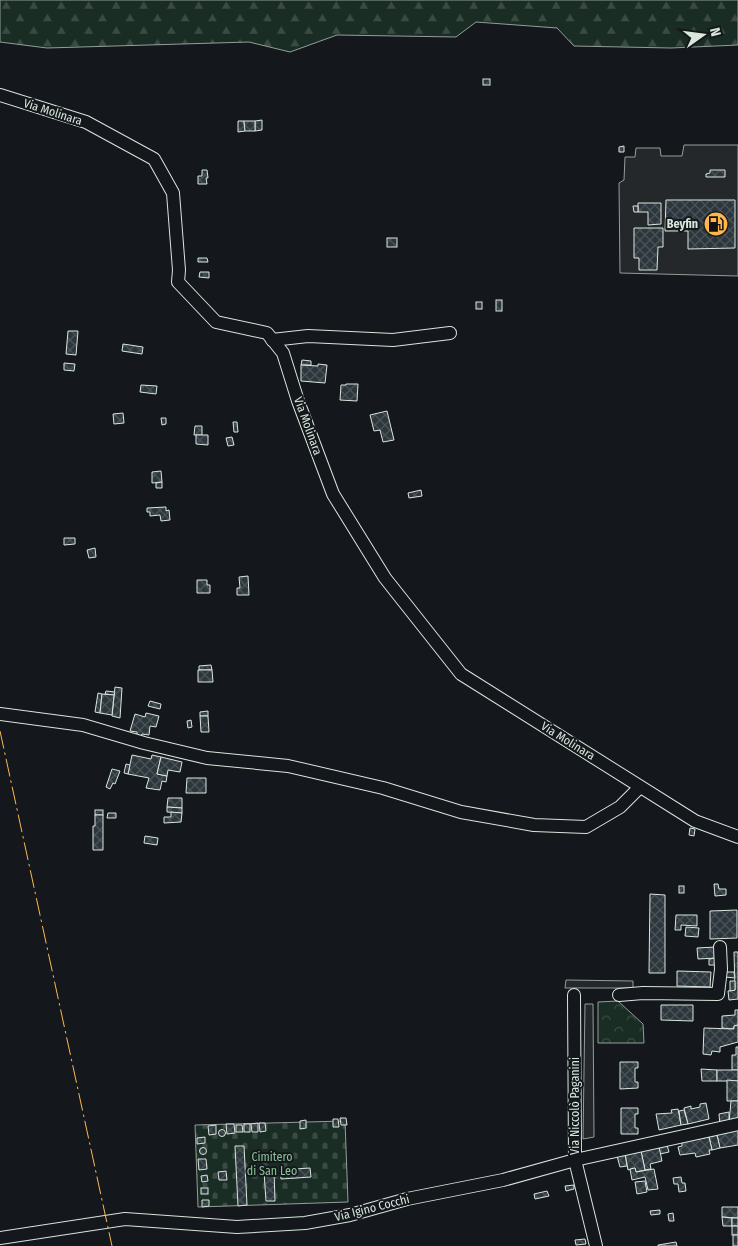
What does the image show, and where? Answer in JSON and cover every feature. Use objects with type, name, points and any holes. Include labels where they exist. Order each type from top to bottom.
[{"type":"street","name":"Via Molinara","points":[[0,96],[86,122],[154,159],[173,193],[179,270],[178,282],[216,322],[267,334],[283,353],[298,401],[333,494],[385,578],[461,674],[695,821],[738,837]]},
{"type":"street","points":[[272,340],[308,336],[393,340],[450,333]]},
{"type":"street","points":[[0,714],[83,725],[144,743],[207,758],[288,766],[383,788],[461,812],[534,825],[586,827],[620,807],[640,787]]},
{"type":"street","points":[[619,995],[643,993],[718,994],[721,969],[720,947]]},
{"type":"street","name":"Via Niccolò Paganini","points":[[574,994],[575,1160],[596,1246]]},
{"type":"street","name":"Via Igino Cocchi","points":[[0,1238],[125,1219],[238,1227],[305,1223],[350,1215],[407,1199],[504,1180],[575,1160],[738,1124]]},
{"type":"green space","points":[[0,0],[738,0],[738,45],[671,48],[574,46],[557,28],[476,22],[456,37],[337,35],[290,52],[249,42],[47,48],[0,42]]},
{"type":"green space","points":[[618,1001],[643,1024],[644,1043],[598,1043],[598,1002]]},
{"type":"green space","name":"Cimitero di San Leo","points":[[345,1121],[348,1202],[198,1207],[195,1125]]},
{"type":"shaded area","points":[[684,145],[738,145],[738,276],[620,273],[619,183],[624,180],[625,157],[635,157],[636,148],[660,148],[661,156],[682,156]]},
{"type":"shaded area","points":[[566,980],[633,981],[633,988],[565,988]]},
{"type":"shaded area","points":[[585,1004],[593,1004],[594,1137],[583,1139]]},
{"type":"building","points":[[483,79],[490,79],[490,85],[483,85]]},
{"type":"building","points":[[262,120],[262,130],[255,131],[255,121]]},
{"type":"building","points":[[238,121],[244,121],[245,131],[238,132]]},
{"type":"building","points":[[244,121],[255,121],[255,131],[245,131]]},
{"type":"building","points":[[624,146],[624,152],[619,152],[619,147]]},
{"type":"building","points":[[202,170],[207,170],[207,184],[198,184],[198,176],[202,176]]},
{"type":"building","points":[[710,170],[725,170],[725,177],[706,177]]},
{"type":"building","points":[[666,200],[735,200],[735,248],[688,249],[688,231],[665,231]]},
{"type":"building","points":[[638,203],[661,203],[661,224],[648,225],[648,212],[638,212]]},
{"type":"building","points":[[633,206],[638,206],[638,212],[634,212]]},
{"type":"building","points":[[634,228],[663,228],[663,247],[658,247],[657,270],[639,270],[639,258],[634,258]]},
{"type":"building","points":[[387,238],[397,238],[397,247],[387,247]]},
{"type":"building","points":[[198,258],[207,258],[208,262],[198,262]]},
{"type":"building","points":[[200,272],[209,272],[209,278],[199,277]]},
{"type":"building","points":[[496,300],[502,300],[502,311],[496,311]]},
{"type":"building","points":[[476,302],[482,302],[482,309],[476,309]]},
{"type":"building","points":[[68,331],[78,331],[76,355],[66,354]]},
{"type":"building","points":[[123,344],[143,347],[142,354],[122,351]]},
{"type":"building","points":[[302,360],[311,361],[311,365],[301,365]]},
{"type":"building","points":[[64,363],[75,364],[74,371],[64,370]]},
{"type":"building","points":[[318,364],[327,365],[325,383],[301,381],[301,365],[318,366]]},
{"type":"building","points":[[358,384],[357,401],[340,400],[341,385]]},
{"type":"building","points":[[141,385],[157,386],[156,394],[140,392]]},
{"type":"building","points":[[387,411],[394,440],[383,442],[380,430],[374,431],[370,415]]},
{"type":"building","points":[[123,413],[124,423],[114,424],[113,414]]},
{"type":"building","points":[[161,418],[166,418],[166,424],[162,425]]},
{"type":"building","points":[[233,422],[237,422],[238,432],[234,432]]},
{"type":"building","points":[[195,426],[202,426],[202,435],[194,435]]},
{"type":"building","points":[[196,435],[208,435],[208,445],[196,444]]},
{"type":"building","points":[[232,437],[234,445],[228,446],[226,438]]},
{"type":"building","points":[[161,471],[162,482],[152,483],[152,472]]},
{"type":"building","points":[[162,482],[162,488],[156,488],[156,483]]},
{"type":"building","points":[[421,490],[422,496],[409,498],[408,493]]},
{"type":"building","points":[[166,507],[166,511],[169,510],[170,520],[161,521],[160,515],[150,516],[150,512],[147,512],[147,508]]},
{"type":"building","points":[[64,538],[75,538],[75,544],[64,545]]},
{"type":"building","points":[[95,548],[96,557],[89,558],[87,550]]},
{"type":"building","points":[[248,576],[249,595],[237,595],[237,588],[240,588],[239,577]]},
{"type":"building","points":[[197,580],[207,580],[207,585],[210,585],[210,593],[197,593]]},
{"type":"building","points":[[211,665],[212,670],[199,670],[199,666]]},
{"type":"building","points":[[198,670],[212,670],[213,682],[198,682]]},
{"type":"building","points":[[115,687],[122,688],[120,718],[112,716]]},
{"type":"building","points":[[106,691],[115,692],[114,695],[105,694]]},
{"type":"building","points":[[98,693],[102,694],[100,713],[95,712]]},
{"type":"building","points":[[102,694],[114,695],[112,715],[100,713]]},
{"type":"building","points":[[150,701],[161,704],[160,709],[148,706]]},
{"type":"building","points":[[208,711],[208,716],[200,716],[200,712]]},
{"type":"building","points":[[146,713],[159,716],[156,727],[150,726],[149,735],[142,734],[141,736],[137,735],[137,732],[130,731],[135,714],[145,717]]},
{"type":"building","points":[[200,716],[208,716],[209,732],[201,732]]},
{"type":"building","points":[[191,720],[192,727],[188,728],[187,721]]},
{"type":"building","points":[[132,755],[151,759],[152,755],[161,757],[157,774],[167,776],[166,782],[162,781],[160,790],[146,788],[149,778],[128,774]]},
{"type":"building","points":[[161,757],[182,762],[180,772],[168,770],[167,776],[157,774]]},
{"type":"building","points":[[126,764],[130,765],[128,774],[124,773]]},
{"type":"building","points":[[112,769],[120,771],[115,784],[113,783],[110,789],[106,787]]},
{"type":"building","points":[[187,778],[206,778],[206,793],[186,793]]},
{"type":"building","points":[[168,798],[182,798],[182,808],[167,807]]},
{"type":"building","points":[[167,807],[182,808],[182,813],[167,812]]},
{"type":"building","points":[[95,810],[103,810],[103,815],[95,815]]},
{"type":"building","points":[[171,812],[182,813],[181,822],[164,823],[164,817],[171,817]]},
{"type":"building","points":[[108,813],[116,813],[116,818],[107,818]]},
{"type":"building","points":[[95,815],[103,815],[103,850],[93,850]]},
{"type":"building","points":[[690,828],[695,829],[694,836],[689,835]]},
{"type":"building","points":[[145,836],[158,838],[157,845],[144,843]]},
{"type":"building","points":[[714,884],[718,884],[719,889],[726,889],[726,895],[715,896]]},
{"type":"building","points":[[679,886],[684,886],[684,893],[679,893]]},
{"type":"building","points":[[650,894],[665,895],[665,973],[649,973]]},
{"type":"building","points":[[737,910],[737,938],[710,939],[710,911]]},
{"type":"building","points":[[676,915],[697,915],[697,926],[681,925],[681,930],[675,930]]},
{"type":"building","points":[[686,927],[699,928],[698,937],[685,936]]},
{"type":"building","points":[[716,947],[717,958],[698,959],[697,948]]},
{"type":"building","points":[[734,952],[738,952],[738,999],[729,1000],[728,991],[735,990]]},
{"type":"building","points":[[717,958],[717,965],[709,965],[709,959]]},
{"type":"building","points":[[677,971],[711,972],[710,987],[677,986]]},
{"type":"building","points":[[725,972],[734,972],[735,978],[725,977]]},
{"type":"building","points":[[730,981],[735,981],[735,990],[730,991]]},
{"type":"building","points":[[661,1005],[693,1005],[693,1021],[661,1020]]},
{"type":"building","points":[[735,1010],[738,1010],[738,1025],[734,1026],[734,1029],[722,1028],[722,1016],[735,1015]]},
{"type":"building","points":[[738,1025],[738,1042],[720,1047],[720,1052],[712,1051],[711,1055],[703,1054],[704,1028],[734,1029],[734,1026]]},
{"type":"building","points":[[736,1047],[738,1047],[738,1070],[732,1070],[732,1055],[736,1055]]},
{"type":"building","points":[[620,1062],[638,1062],[638,1068],[635,1068],[635,1082],[638,1082],[638,1088],[620,1089]]},
{"type":"building","points":[[701,1069],[717,1070],[717,1081],[702,1081]]},
{"type":"building","points":[[717,1070],[738,1070],[738,1081],[717,1081]]},
{"type":"building","points":[[727,1080],[738,1081],[738,1101],[727,1101]]},
{"type":"building","points":[[731,1101],[738,1101],[738,1121],[729,1123]]},
{"type":"building","points":[[706,1103],[709,1119],[688,1124],[684,1108],[691,1106],[691,1109],[700,1107],[700,1104]]},
{"type":"building","points":[[621,1108],[638,1108],[638,1114],[635,1114],[635,1128],[638,1128],[638,1134],[621,1134]]},
{"type":"building","points":[[678,1109],[681,1125],[659,1130],[656,1114],[672,1113],[671,1110]]},
{"type":"building","points":[[684,1110],[688,1124],[681,1125],[679,1111]]},
{"type":"building","points":[[729,1112],[729,1123],[720,1125],[719,1114]]},
{"type":"building","points":[[340,1118],[346,1118],[347,1125],[341,1125]]},
{"type":"building","points":[[333,1119],[338,1119],[339,1127],[333,1127]]},
{"type":"building","points":[[306,1120],[306,1128],[300,1129],[300,1121]]},
{"type":"building","points":[[258,1123],[258,1132],[252,1132],[251,1124]]},
{"type":"building","points":[[259,1123],[265,1123],[266,1131],[260,1132]]},
{"type":"building","points":[[226,1124],[234,1124],[235,1133],[227,1134]]},
{"type":"building","points":[[244,1124],[250,1124],[250,1132],[244,1132]]},
{"type":"building","points":[[216,1125],[216,1134],[209,1135],[208,1126]]},
{"type":"building","points":[[236,1125],[242,1125],[243,1132],[236,1132]]},
{"type":"building","points":[[222,1130],[225,1133],[222,1136],[219,1133]]},
{"type":"building","points":[[738,1130],[738,1145],[720,1148],[717,1135]]},
{"type":"building","points":[[717,1135],[720,1148],[712,1150],[709,1137]]},
{"type":"building","points":[[205,1137],[205,1143],[197,1144],[197,1138]]},
{"type":"building","points":[[709,1137],[712,1150],[709,1150],[710,1154],[696,1157],[695,1153],[680,1155],[678,1147],[682,1146],[682,1142]]},
{"type":"building","points":[[667,1145],[669,1152],[660,1154],[659,1147]]},
{"type":"building","points":[[235,1146],[244,1146],[247,1205],[238,1206]]},
{"type":"building","points":[[659,1147],[662,1161],[650,1164],[651,1169],[645,1170],[641,1151]]},
{"type":"building","points":[[203,1148],[206,1151],[203,1154],[200,1151]]},
{"type":"building","points":[[641,1151],[645,1170],[636,1172],[635,1168],[628,1170],[625,1154]]},
{"type":"building","points":[[625,1154],[627,1166],[620,1167],[617,1156]]},
{"type":"building","points":[[198,1159],[206,1159],[207,1169],[199,1170]]},
{"type":"building","points":[[310,1168],[311,1177],[281,1179],[280,1170]]},
{"type":"building","points":[[635,1168],[636,1172],[654,1169],[658,1189],[648,1190],[645,1177],[632,1180],[630,1169]]},
{"type":"building","points":[[226,1171],[227,1180],[219,1180],[218,1172]]},
{"type":"building","points":[[274,1171],[275,1201],[266,1201],[264,1172]]},
{"type":"building","points":[[207,1175],[208,1181],[202,1182],[201,1176]]},
{"type":"building","points":[[681,1177],[682,1183],[685,1183],[686,1191],[679,1192],[678,1184],[674,1184],[673,1178]]},
{"type":"building","points":[[645,1181],[647,1192],[637,1194],[635,1182]]},
{"type":"building","points":[[574,1185],[574,1189],[566,1191],[565,1186]]},
{"type":"building","points":[[201,1188],[208,1188],[208,1194],[201,1194]]},
{"type":"building","points":[[547,1191],[549,1196],[535,1199],[534,1194]]},
{"type":"building","points":[[202,1200],[209,1200],[209,1206],[202,1207]]},
{"type":"building","points":[[722,1207],[738,1207],[738,1218],[722,1217]]},
{"type":"building","points":[[660,1210],[660,1214],[651,1215],[650,1211]]},
{"type":"building","points":[[673,1213],[674,1221],[669,1221],[668,1214]]},
{"type":"building","points":[[722,1217],[732,1218],[732,1226],[723,1226]]},
{"type":"building","points":[[732,1218],[738,1218],[738,1226],[732,1226]]},
{"type":"building","points":[[732,1226],[738,1226],[738,1235],[732,1235]]},
{"type":"building","points":[[733,1235],[738,1235],[738,1246],[733,1246]]},
{"type":"building","points":[[585,1239],[586,1244],[576,1245],[575,1240]]},
{"type":"building","points":[[676,1242],[677,1246],[658,1246],[658,1245]]},
{"type":"power","points":[[0,731],[112,1246]]},
{"type":"place","name":"Beyfin","points":[[716,224]]}]
